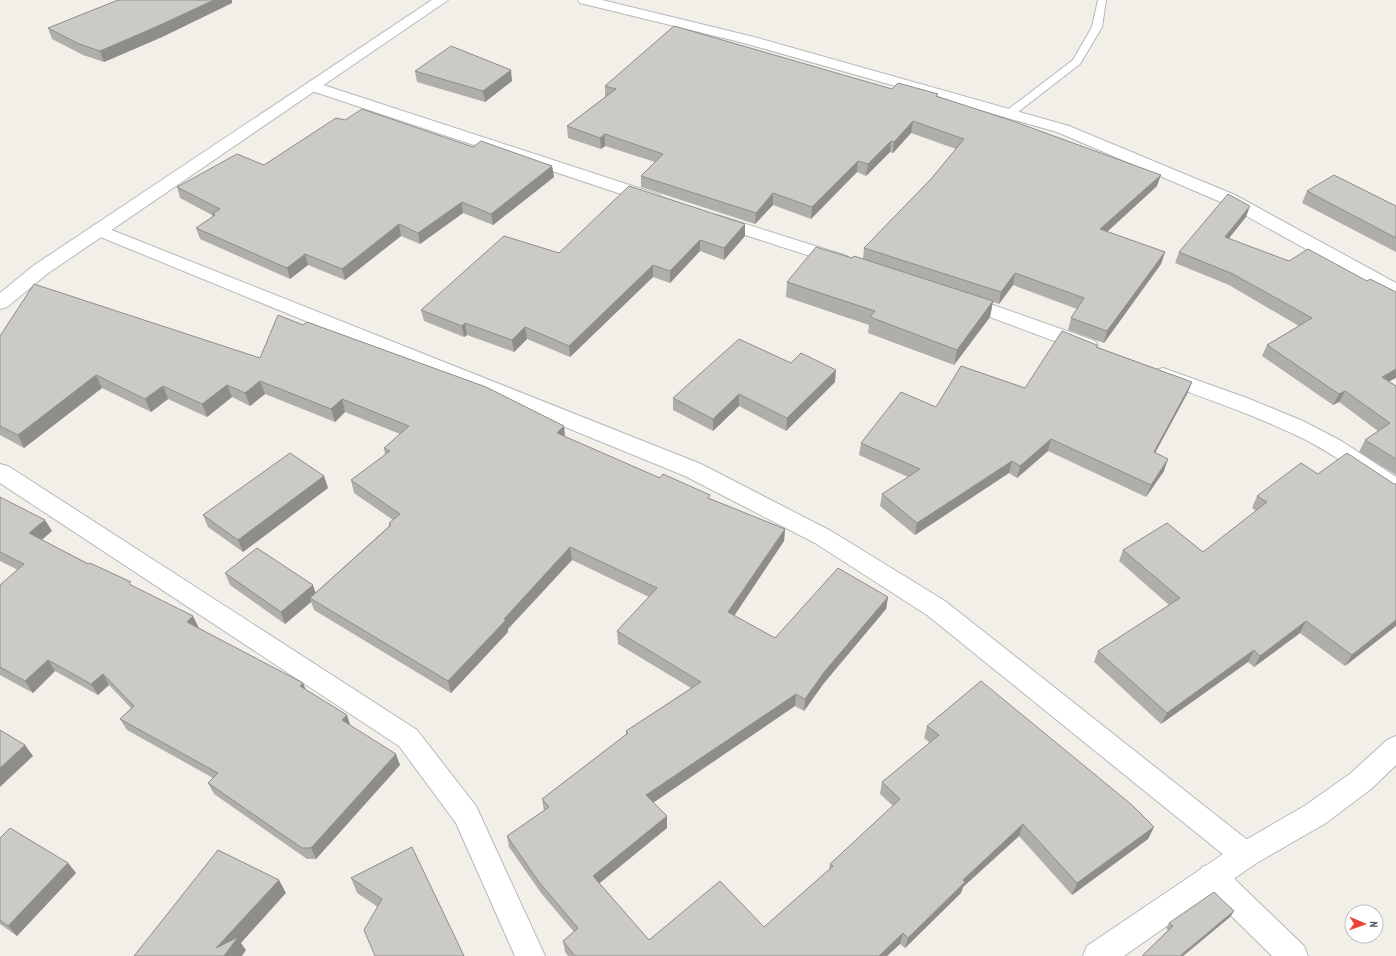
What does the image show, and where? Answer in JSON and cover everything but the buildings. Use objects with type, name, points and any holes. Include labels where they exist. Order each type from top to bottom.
[{"type":"street","points":[[0,304],[40,270],[314,87],[441,0]]},
{"type":"street","points":[[585,0],[749,40],[1063,129],[1229,199],[1396,291]]},
{"type":"street","points":[[314,87],[670,204]]},
{"type":"street","points":[[700,214],[859,266]]},
{"type":"street","points":[[99,230],[693,470],[823,537],[936,608],[1245,856]]},
{"type":"street","points":[[943,294],[996,311],[1105,353]]},
{"type":"street","points":[[1149,369],[1273,416],[1315,436],[1358,462],[1396,488]]},
{"type":"street","points":[[0,472],[408,738],[466,815],[530,956]]},
{"type":"street","points":[[1098,956],[1212,877],[1316,814],[1361,781],[1396,748]]},
{"type":"street","points":[[1212,877],[1293,956]]},
{"type":"lane","points":[[1010,113],[1077,62],[1097,27],[1102,0]]}]
